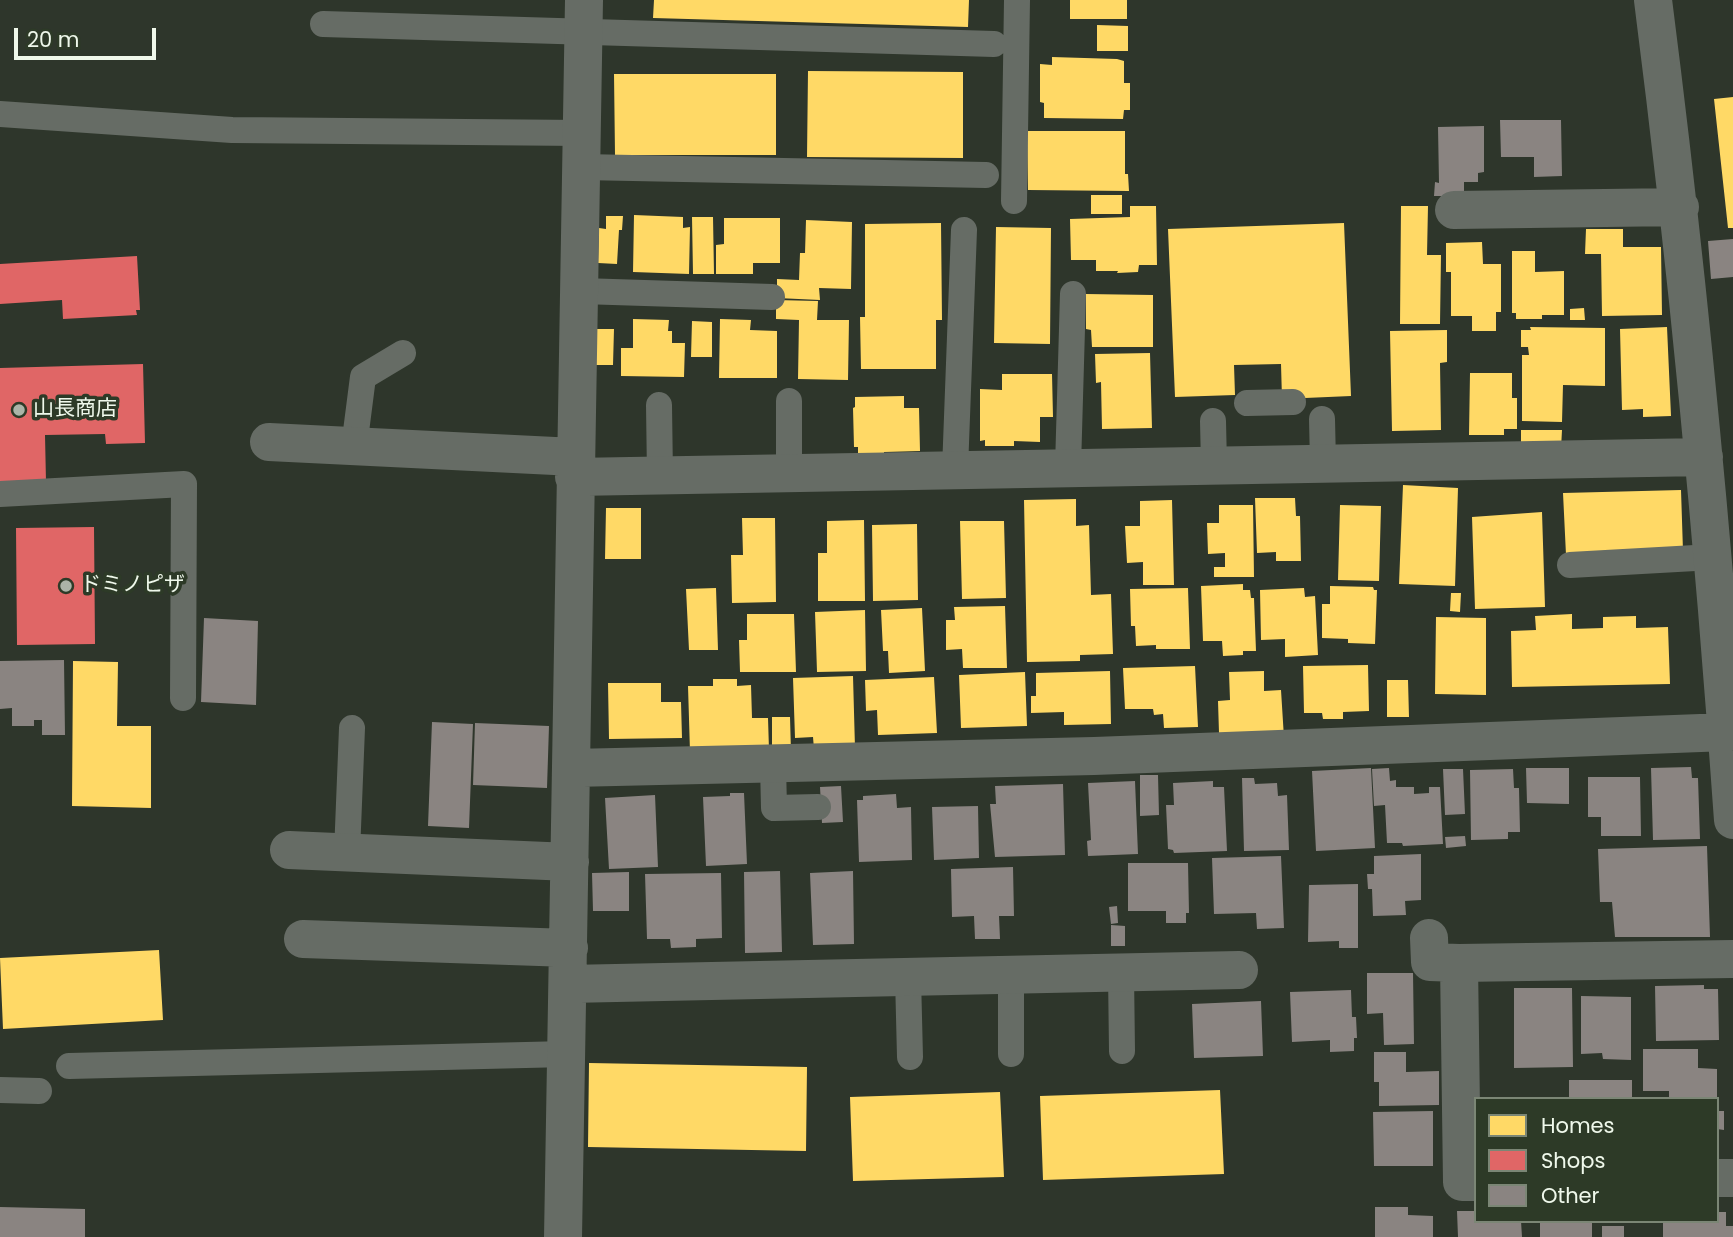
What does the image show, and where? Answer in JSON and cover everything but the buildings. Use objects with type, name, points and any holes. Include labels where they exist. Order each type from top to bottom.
[{"type":"street","points":[[1653,0],[1680,208],[1704,457],[1723,555],[1727,732],[1733,820]]},
{"type":"street","points":[[563,1237],[584,15]]},
{"type":"street","points":[[1454,210],[1680,208]]},
{"type":"street","points":[[269,442],[354,447],[660,476],[1704,457]]},
{"type":"street","points":[[572,768],[1094,756],[1727,732]]},
{"type":"street","points":[[289,850],[570,862]]},
{"type":"street","points":[[1429,938],[1430,962],[1733,959]]},
{"type":"street","points":[[303,939],[569,966],[908,977],[1240,970]]},
{"type":"street","points":[[1459,962],[1462,1182],[1474,1182]]},
{"type":"lane","points":[[1014,201],[1017,0]]},
{"type":"lane","points":[[323,24],[584,15],[994,44]]},
{"type":"lane","points":[[0,114],[986,175]]},
{"type":"lane","points":[[955,470],[964,230]]},
{"type":"lane","points":[[581,291],[772,297]]},
{"type":"lane","points":[[1068,467],[1073,294]]},
{"type":"lane","points":[[354,447],[363,377],[402,353]]},
{"type":"lane","points":[[789,401],[789,473]]},
{"type":"lane","points":[[1247,403],[1293,402]]},
{"type":"lane","points":[[659,405],[660,476]]},
{"type":"lane","points":[[1322,419],[1322,463]]},
{"type":"lane","points":[[1213,421],[1214,465]]},
{"type":"lane","points":[[0,494],[184,484],[183,698]]},
{"type":"lane","points":[[1570,565],[1723,555]]},
{"type":"lane","points":[[346,853],[352,728]]},
{"type":"lane","points":[[773,765],[774,808],[818,807]]},
{"type":"lane","points":[[1121,973],[1122,1051]]},
{"type":"lane","points":[[1011,975],[1011,1054]]},
{"type":"lane","points":[[908,977],[910,1056]]},
{"type":"lane","points":[[69,1066],[567,1054]]},
{"type":"lane","points":[[0,1090],[39,1091]]},
{"type":"place","name":"山長商店","points":[[19,410]]},
{"type":"place","name":"ドミノピザ","points":[[66,586]]}]
